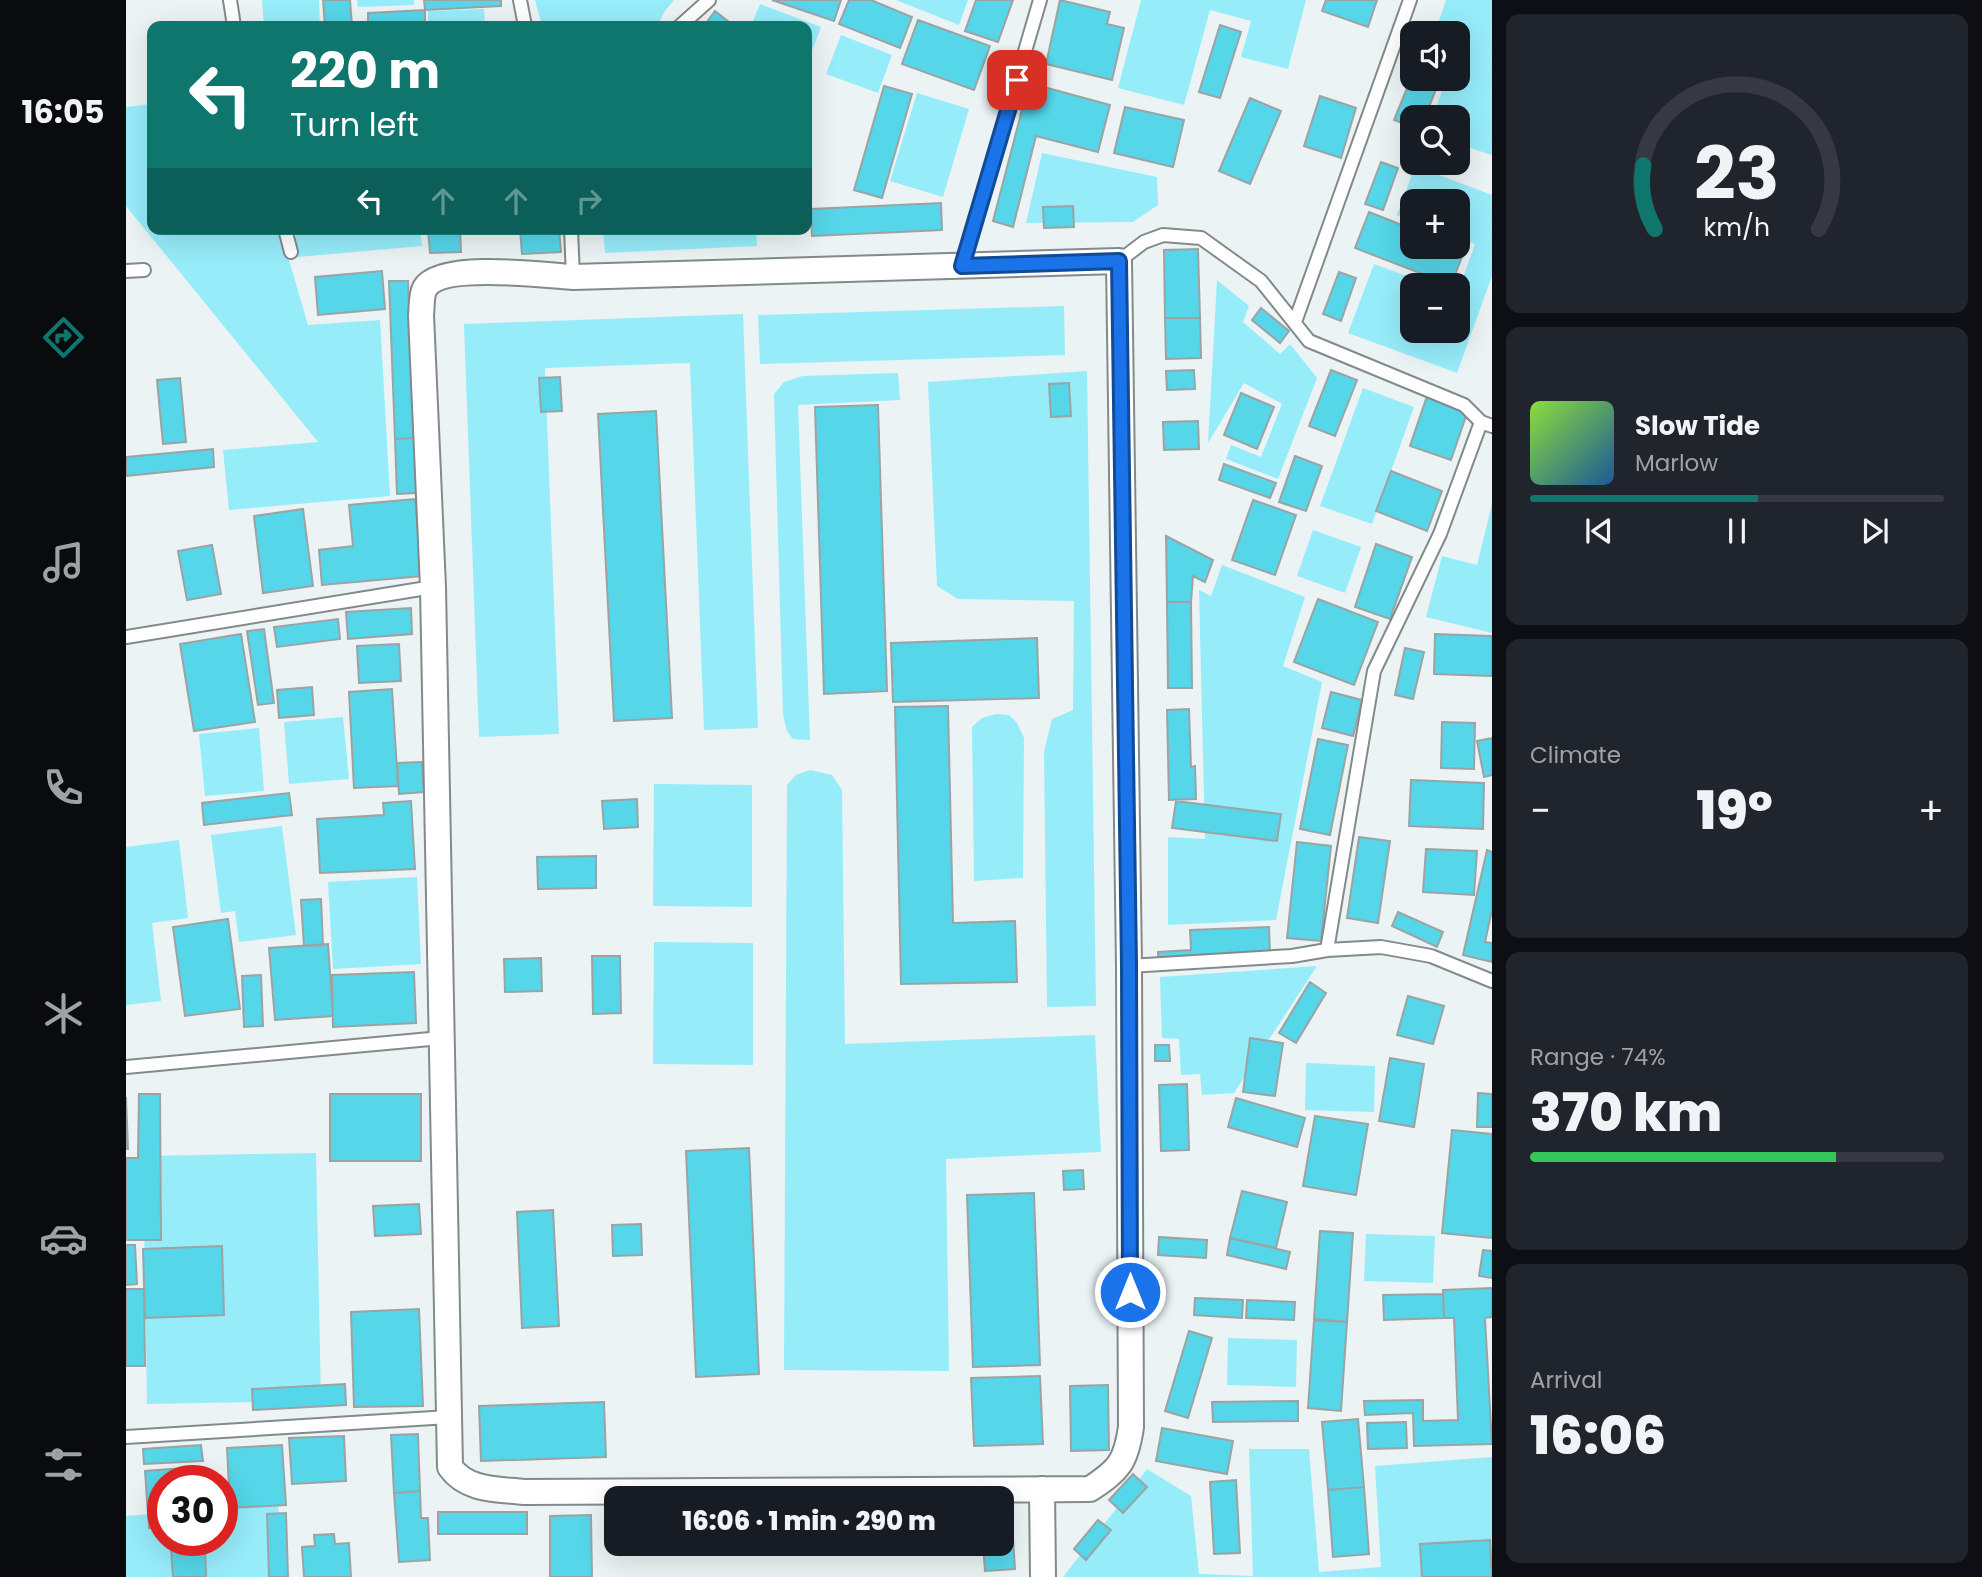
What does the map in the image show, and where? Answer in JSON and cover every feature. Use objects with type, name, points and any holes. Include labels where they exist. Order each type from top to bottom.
[{"type":"street","points":[[1119,261],[1129,965],[1131,1427],[1128,1451],[1114,1473],[1090,1489],[524,1492],[470,1485],[458,1478],[450,1467],[433,587],[421,315],[424,289],[435,279],[465,273],[504,271],[573,277],[1119,261]]},
{"type":"street","points":[[1042,1489],[1042,1577]]},
{"type":"lane","points":[[230,0],[233,21]]},
{"type":"lane","points":[[520,0],[524,21]]},
{"type":"lane","points":[[686,21],[709,0]]},
{"type":"lane","points":[[962,266],[1040,0]]},
{"type":"lane","points":[[1295,322],[1409,0]]},
{"type":"lane","points":[[287,235],[291,251]]},
{"type":"lane","points":[[571,235],[573,277]]},
{"type":"lane","points":[[1119,261],[1144,242],[1163,235],[1200,238],[1261,281],[1309,341],[1464,405],[1487,424],[1440,534],[1374,671],[1327,950]]},
{"type":"lane","points":[[126,271],[144,270]]},
{"type":"lane","points":[[126,637],[433,587]]},
{"type":"lane","points":[[1129,965],[1292,956],[1327,950],[1381,947],[1431,956],[1492,981]]},
{"type":"lane","points":[[126,1067],[442,1038]]},
{"type":"lane","points":[[126,1437],[449,1417]]},
{"type":"shaded area","points":[[262,0],[319,0],[320,21],[264,21]]},
{"type":"shaded area","points":[[357,0],[414,0],[414,5],[358,7]]},
{"type":"shaded area","points":[[535,0],[674,0],[660,21],[541,21]]},
{"type":"shaded area","points":[[896,0],[968,0],[959,25]]},
{"type":"shaded area","points":[[1141,0],[1306,0],[1288,69],[1241,57],[1251,21],[1210,10],[1184,105],[1118,88]]},
{"type":"shaded area","points":[[1446,0],[1492,0],[1492,155],[1470,148],[1470,105],[1437,105],[1442,91],[1470,91],[1470,21],[1439,21]]},
{"type":"shaded area","points":[[760,4],[805,21],[753,21]]},
{"type":"shaded area","points":[[484,9],[485,21],[428,21],[428,11]]},
{"type":"shaded area","points":[[812,24],[821,27],[812,51]]},
{"type":"shaded area","points":[[841,35],[892,55],[878,93],[826,74]]},
{"type":"shaded area","points":[[917,93],[969,109],[943,197],[890,181]]},
{"type":"shaded area","points":[[147,105],[147,232],[126,206],[126,107]]},
{"type":"shaded area","points":[[1042,153],[1157,177],[1158,205],[1133,222],[1026,223]]},
{"type":"shaded area","points":[[1412,175],[1439,175],[1492,195],[1492,276],[1470,337],[1470,273],[1465,273],[1475,244],[1470,242],[1470,189],[1407,189]]},
{"type":"shaded area","points":[[150,235],[282,235],[308,325],[380,320],[390,496],[229,510],[223,450],[318,442]]},
{"type":"shaded area","points":[[296,235],[421,235],[422,246],[298,257]]},
{"type":"shaded area","points":[[604,235],[756,235],[757,246],[605,253]]},
{"type":"shaded area","points":[[1374,264],[1400,274],[1400,343],[1468,343],[1457,373],[1348,333]]},
{"type":"shaded area","points":[[1217,280],[1249,306],[1243,322],[1280,354],[1290,344],[1317,378],[1278,479],[1226,459],[1231,445],[1261,457],[1282,404],[1244,383],[1208,443]]},
{"type":"shaded area","points":[[1064,306],[1065,355],[760,364],[758,315]]},
{"type":"shaded area","points":[[743,314],[758,728],[704,730],[690,363],[545,368],[559,734],[479,737],[464,324]]},
{"type":"shaded area","points":[[1087,371],[1096,1006],[1047,1007],[1044,752],[1052,719],[1073,710],[1074,601],[958,599],[937,586],[928,382]]},
{"type":"shaded area","points":[[898,373],[900,400],[798,405],[810,740],[793,739],[787,731],[783,715],[774,394],[784,382],[803,376]]},
{"type":"shaded area","points":[[1363,388],[1414,407],[1372,524],[1320,506]]},
{"type":"shaded area","points":[[1492,504],[1492,633],[1426,617],[1442,556],[1477,565]]},
{"type":"shaded area","points":[[1313,530],[1361,547],[1345,593],[1297,576]]},
{"type":"shaded area","points":[[1222,565],[1305,597],[1283,666],[1322,682],[1276,920],[1168,925],[1168,837],[1205,839],[1199,590],[1211,596]]},
{"type":"shaded area","points":[[996,714],[1009,715],[1017,723],[1024,738],[1023,878],[974,881],[972,727],[982,718]]},
{"type":"shaded area","points":[[343,717],[349,779],[289,784],[284,722]]},
{"type":"shaded area","points":[[259,728],[264,791],[205,796],[199,734]]},
{"type":"shaded area","points":[[810,770],[832,775],[842,790],[845,1044],[1095,1035],[1101,1152],[946,1159],[949,1371],[784,1370],[787,785],[796,775]]},
{"type":"shaded area","points":[[654,784],[752,785],[752,907],[653,906]]},
{"type":"shaded area","points":[[282,826],[296,935],[239,942],[235,911],[221,913],[211,835]]},
{"type":"shaded area","points":[[179,840],[188,918],[152,923],[161,1001],[126,1005],[126,847]]},
{"type":"shaded area","points":[[417,877],[421,964],[333,969],[328,882]]},
{"type":"shaded area","points":[[654,942],[753,943],[753,1065],[653,1064]]},
{"type":"shaded area","points":[[1317,966],[1234,1093],[1202,1095],[1200,1074],[1181,1075],[1179,1039],[1162,1038],[1160,977]]},
{"type":"shaded area","points":[[1306,1063],[1375,1066],[1374,1112],[1305,1110]]},
{"type":"shaded area","points":[[316,1153],[321,1401],[147,1404],[143,1156]]},
{"type":"shaded area","points":[[1366,1234],[1435,1236],[1433,1283],[1364,1281]]},
{"type":"shaded area","points":[[1228,1338],[1297,1340],[1296,1387],[1227,1385]]},
{"type":"shaded area","points":[[1249,1449],[1309,1449],[1319,1572],[1381,1567],[1375,1466],[1492,1457],[1492,1577],[1063,1577],[1147,1469],[1191,1496],[1199,1574],[1253,1576]]},
{"type":"shaded area","points":[[278,1503],[284,1577],[126,1577],[126,1516],[147,1514],[147,1556],[238,1556],[238,1506]]},
{"type":"building","points":[[323,0],[350,0],[352,21],[325,21]]},
{"type":"building","points":[[424,0],[501,0],[501,6],[425,10]]},
{"type":"building","points":[[772,0],[841,0],[834,21]]},
{"type":"building","points":[[849,0],[871,0],[912,17],[900,48],[839,24]]},
{"type":"building","points":[[976,0],[1013,0],[998,42],[965,31]]},
{"type":"building","points":[[1060,0],[1110,12],[1107,24],[1124,28],[1112,80],[1046,64]]},
{"type":"building","points":[[1326,0],[1377,0],[1368,27],[1322,11]]},
{"type":"building","points":[[425,10],[425,21],[368,21],[368,13]]},
{"type":"building","points":[[715,11],[728,21],[708,21]]},
{"type":"building","points":[[918,20],[990,46],[974,90],[902,64]]},
{"type":"building","points":[[1220,25],[1241,32],[1220,98],[1199,92]]},
{"type":"building","points":[[1029,83],[1110,105],[1098,152],[1036,136],[1013,227],[993,221]]},
{"type":"building","points":[[884,86],[912,94],[882,198],[854,190]]},
{"type":"building","points":[[1406,91],[1435,91],[1430,105],[1400,105]]},
{"type":"building","points":[[1320,96],[1356,108],[1341,158],[1304,146]]},
{"type":"building","points":[[1250,98],[1281,111],[1250,184],[1219,171]]},
{"type":"building","points":[[1400,105],[1400,122],[1394,120]]},
{"type":"building","points":[[1125,107],[1184,120],[1173,167],[1114,153]]},
{"type":"building","points":[[1381,162],[1398,168],[1383,210],[1365,204]]},
{"type":"building","points":[[941,203],[942,230],[812,236],[812,209]]},
{"type":"building","points":[[1073,206],[1074,227],[1044,228],[1043,207]]},
{"type":"building","points":[[1369,212],[1400,224],[1400,259],[1461,259],[1456,273],[1420,273],[1355,248]]},
{"type":"building","points":[[428,235],[460,235],[461,252],[430,253]]},
{"type":"building","points":[[520,235],[560,235],[561,252],[522,254]]},
{"type":"building","points":[[1198,249],[1200,318],[1165,318],[1164,250]]},
{"type":"building","points":[[382,271],[385,309],[318,315],[315,277]]},
{"type":"building","points":[[1339,272],[1356,278],[1341,321],[1323,314]]},
{"type":"building","points":[[389,281],[408,281],[414,438],[395,439]]},
{"type":"building","points":[[1261,308],[1289,331],[1280,343],[1252,320]]},
{"type":"building","points":[[1165,318],[1200,318],[1201,358],[1166,359]]},
{"type":"building","points":[[1194,370],[1195,389],[1167,390],[1166,371]]},
{"type":"building","points":[[1331,370],[1357,380],[1335,436],[1309,426]]},
{"type":"building","points":[[560,377],[562,411],[541,412],[539,378]]},
{"type":"building","points":[[180,378],[186,442],[163,444],[157,380]]},
{"type":"building","points":[[1069,383],[1071,416],[1051,417],[1049,384]]},
{"type":"building","points":[[1241,393],[1274,407],[1257,449],[1224,435]]},
{"type":"building","points":[[1427,396],[1468,410],[1451,460],[1410,446]]},
{"type":"building","points":[[878,405],[887,691],[824,694],[815,407]]},
{"type":"building","points":[[656,411],[672,718],[614,721],[598,414]]},
{"type":"building","points":[[1198,421],[1199,449],[1164,450],[1163,422]]},
{"type":"building","points":[[414,438],[417,493],[397,494],[395,439]]},
{"type":"building","points":[[213,449],[214,467],[126,476],[126,457]]},
{"type":"building","points":[[1295,456],[1322,466],[1306,511],[1279,502]]},
{"type":"building","points":[[1224,464],[1276,483],[1270,498],[1219,480]]},
{"type":"building","points":[[1391,471],[1442,491],[1427,531],[1376,511]]},
{"type":"building","points":[[415,499],[422,576],[322,585],[319,550],[353,546],[349,505]]},
{"type":"building","points":[[1253,500],[1296,515],[1275,575],[1232,560]]},
{"type":"building","points":[[303,509],[313,586],[263,593],[254,516]]},
{"type":"building","points":[[1166,536],[1213,560],[1205,582],[1193,576],[1191,602],[1167,602]]},
{"type":"building","points":[[1376,544],[1412,557],[1390,619],[1355,607]]},
{"type":"building","points":[[212,545],[221,594],[187,600],[178,551]]},
{"type":"building","points":[[1318,599],[1378,622],[1354,685],[1294,662]]},
{"type":"building","points":[[1167,602],[1191,602],[1192,688],[1168,688]]},
{"type":"building","points":[[411,608],[412,634],[348,639],[346,612]]},
{"type":"building","points":[[338,619],[340,639],[277,647],[274,627]]},
{"type":"building","points":[[264,629],[274,703],[258,705],[247,631]]},
{"type":"building","points":[[241,634],[255,722],[194,731],[180,644]]},
{"type":"building","points":[[1435,634],[1492,636],[1492,676],[1434,674]]},
{"type":"building","points":[[1037,638],[1039,698],[893,702],[891,643]]},
{"type":"building","points":[[399,644],[401,681],[359,683],[357,646]]},
{"type":"building","points":[[1405,648],[1424,652],[1413,699],[1395,695]]},
{"type":"building","points":[[312,687],[314,715],[279,718],[277,690]]},
{"type":"building","points":[[392,689],[398,786],[354,788],[349,692]]},
{"type":"building","points":[[1331,692],[1362,700],[1353,736],[1322,728]]},
{"type":"building","points":[[948,706],[953,923],[1015,921],[1017,982],[901,984],[895,707]]},
{"type":"building","points":[[1189,709],[1191,767],[1195,766],[1196,799],[1169,800],[1167,710]]},
{"type":"building","points":[[1442,722],[1475,723],[1474,769],[1441,768]]},
{"type":"building","points":[[1492,738],[1492,775],[1484,777],[1477,741]]},
{"type":"building","points":[[1318,739],[1348,745],[1330,835],[1300,829]]},
{"type":"building","points":[[422,762],[424,792],[399,794],[397,763]]},
{"type":"building","points":[[1411,780],[1484,783],[1483,829],[1409,826]]},
{"type":"building","points":[[289,793],[292,815],[204,825],[202,803]]},
{"type":"building","points":[[637,799],[638,827],[604,829],[602,801]]},
{"type":"building","points":[[411,801],[415,869],[320,873],[317,819],[384,815],[383,803]]},
{"type":"building","points":[[1176,801],[1281,814],[1277,841],[1172,828]]},
{"type":"building","points":[[1359,837],[1390,841],[1378,923],[1347,918]]},
{"type":"building","points":[[1297,842],[1331,846],[1321,941],[1287,938]]},
{"type":"building","points":[[1426,849],[1477,851],[1474,895],[1423,892]]},
{"type":"building","points":[[1487,850],[1492,852],[1492,910],[1485,942],[1492,943],[1492,962],[1463,955]]},
{"type":"building","points":[[596,856],[596,888],[538,889],[537,857]]},
{"type":"building","points":[[321,899],[323,945],[304,946],[301,900]]},
{"type":"building","points":[[1398,912],[1443,932],[1437,947],[1392,926]]},
{"type":"building","points":[[228,919],[240,1009],[185,1016],[173,927]]},
{"type":"building","points":[[1269,927],[1270,953],[1158,958],[1158,952],[1191,950],[1190,930]]},
{"type":"building","points":[[328,944],[333,1016],[275,1020],[269,948]]},
{"type":"building","points":[[592,956],[620,956],[621,1013],[593,1014]]},
{"type":"building","points":[[541,958],[542,991],[505,992],[504,959]]},
{"type":"building","points":[[414,972],[416,1023],[333,1027],[332,975]]},
{"type":"building","points":[[261,975],[263,1026],[244,1027],[242,976]]},
{"type":"building","points":[[1310,982],[1326,993],[1296,1043],[1279,1033]]},
{"type":"building","points":[[1408,996],[1444,1006],[1433,1044],[1397,1035]]},
{"type":"building","points":[[1250,1038],[1283,1043],[1275,1096],[1243,1092]]},
{"type":"building","points":[[1155,1045],[1169,1045],[1170,1061],[1155,1061]]},
{"type":"building","points":[[1390,1058],[1424,1064],[1414,1127],[1379,1121]]},
{"type":"building","points":[[1187,1084],[1189,1150],[1161,1151],[1159,1085]]},
{"type":"building","points":[[1478,1093],[1492,1094],[1492,1127],[1477,1127]]},
{"type":"building","points":[[139,1094],[160,1094],[161,1240],[126,1240],[126,1158],[138,1158]]},
{"type":"building","points":[[330,1094],[421,1094],[421,1161],[330,1161]]},
{"type":"building","points":[[126,1097],[128,1149],[126,1149]]},
{"type":"building","points":[[1236,1098],[1305,1118],[1297,1147],[1228,1127]]},
{"type":"building","points":[[1315,1116],[1368,1124],[1356,1195],[1303,1186]]},
{"type":"building","points":[[1452,1130],[1492,1134],[1492,1238],[1442,1233]]},
{"type":"building","points":[[749,1148],[759,1374],[696,1377],[686,1151]]},
{"type":"building","points":[[1083,1170],[1084,1189],[1064,1190],[1063,1171]]},
{"type":"building","points":[[1242,1191],[1287,1202],[1276,1248],[1230,1238]]},
{"type":"building","points":[[1034,1193],[1040,1365],[973,1367],[967,1195]]},
{"type":"building","points":[[419,1204],[421,1234],[375,1236],[373,1206]]},
{"type":"building","points":[[553,1210],[559,1326],[522,1328],[517,1212]]},
{"type":"building","points":[[641,1224],[642,1255],[613,1256],[612,1225]]},
{"type":"building","points":[[1320,1231],[1353,1233],[1347,1322],[1314,1319]]},
{"type":"building","points":[[1159,1237],[1207,1240],[1206,1258],[1158,1255]]},
{"type":"building","points":[[1230,1238],[1290,1252],[1286,1269],[1227,1255]]},
{"type":"building","points":[[126,1245],[135,1245],[137,1284],[126,1285]]},
{"type":"building","points":[[222,1246],[224,1315],[145,1318],[143,1249]]},
{"type":"building","points":[[1483,1250],[1492,1251],[1492,1278],[1479,1276]]},
{"type":"building","points":[[1492,1288],[1492,1317],[1485,1318],[1492,1444],[1414,1446],[1413,1413],[1365,1415],[1364,1401],[1423,1400],[1423,1421],[1458,1420],[1454,1318],[1444,1318],[1443,1290]]},
{"type":"building","points":[[126,1289],[144,1289],[145,1366],[126,1366]]},
{"type":"building","points":[[1443,1294],[1444,1318],[1384,1320],[1383,1295]]},
{"type":"building","points":[[1195,1298],[1243,1300],[1242,1318],[1194,1315]]},
{"type":"building","points":[[1247,1300],[1295,1302],[1294,1320],[1246,1318]]},
{"type":"building","points":[[419,1309],[423,1406],[354,1407],[351,1312]]},
{"type":"building","points":[[1314,1320],[1347,1322],[1341,1411],[1308,1408]]},
{"type":"building","points":[[1189,1331],[1212,1338],[1188,1418],[1165,1411]]},
{"type":"building","points":[[1040,1376],[1043,1444],[974,1446],[971,1378]]},
{"type":"building","points":[[345,1384],[346,1405],[253,1410],[252,1389]]},
{"type":"building","points":[[1108,1385],[1109,1450],[1071,1451],[1070,1386]]},
{"type":"building","points":[[1298,1401],[1298,1421],[1213,1422],[1212,1402]]},
{"type":"building","points":[[604,1402],[606,1457],[481,1461],[479,1406]]},
{"type":"building","points":[[1358,1419],[1364,1487],[1328,1490],[1322,1422]]},
{"type":"building","points":[[1406,1422],[1407,1448],[1368,1449],[1367,1423]]},
{"type":"building","points":[[1162,1428],[1233,1441],[1227,1474],[1156,1461]]},
{"type":"building","points":[[418,1434],[420,1491],[394,1493],[391,1435]]},
{"type":"building","points":[[344,1436],[346,1481],[292,1484],[289,1438]]},
{"type":"building","points":[[201,1445],[203,1461],[144,1464],[143,1449]]},
{"type":"building","points":[[282,1445],[286,1505],[238,1508],[238,1465],[228,1465],[227,1448]]},
{"type":"building","points":[[1133,1474],[1147,1487],[1123,1513],[1109,1500]]},
{"type":"building","points":[[1236,1480],[1240,1553],[1214,1554],[1210,1482]]},
{"type":"building","points":[[1364,1487],[1369,1554],[1333,1557],[1328,1490]]},
{"type":"building","points":[[420,1491],[421,1518],[428,1518],[430,1560],[399,1562],[394,1493]]},
{"type":"building","points":[[438,1512],[527,1512],[527,1534],[438,1534]]},
{"type":"building","points":[[286,1513],[288,1577],[269,1577],[267,1514]]},
{"type":"building","points":[[591,1515],[592,1577],[550,1577],[550,1516]]},
{"type":"building","points":[[1098,1520],[1111,1530],[1086,1560],[1074,1549]]},
{"type":"building","points":[[334,1534],[335,1544],[349,1543],[351,1577],[304,1577],[302,1547],[315,1546],[314,1535]]},
{"type":"building","points":[[1490,1540],[1492,1577],[1422,1577],[1420,1544]]},
{"type":"building","points":[[1014,1554],[1015,1569],[985,1571],[984,1556],[1014,1556]]},
{"type":"building","points":[[172,1556],[205,1556],[206,1577],[173,1577]]},
{"type":"route","points":[[1017,80],[962,266],[1119,261],[1129,965],[1130,1292]]}]
